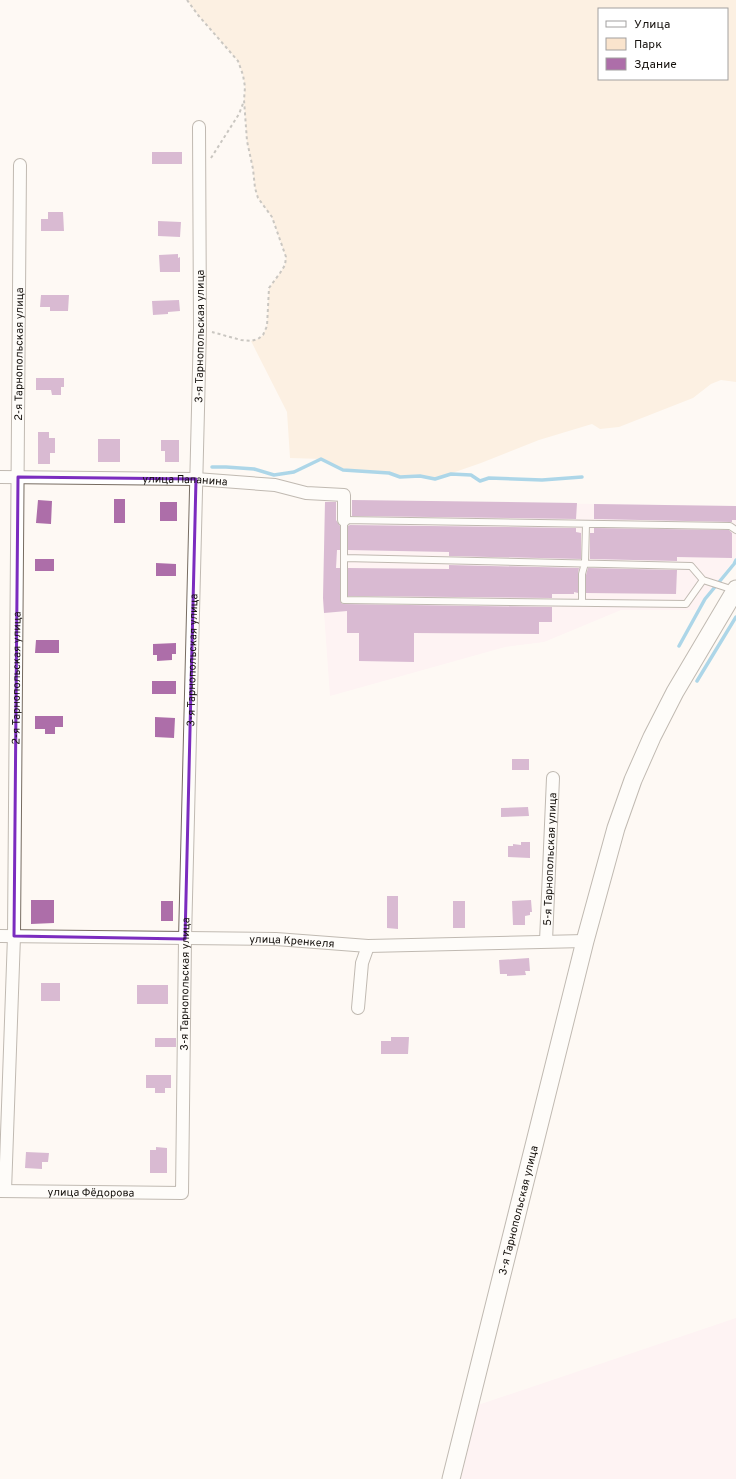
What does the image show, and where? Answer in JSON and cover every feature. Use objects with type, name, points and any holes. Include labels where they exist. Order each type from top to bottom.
[{"type":"street","name":"3-я Тарнопольская улица","points":[[182,1193],[185,938],[200,328],[199,127]]},
{"type":"street","name":"2-я Тарнопольская улица","points":[[2,1191],[14,936],[20,165]]},
{"type":"street","name":"улица Папанина","points":[[0,477],[196,480],[275,485],[306,493],[344,495],[344,520]]},
{"type":"street","name":"3-я Тарнопольская улица","points":[[451,1479],[584,941],[616,828],[633,780],[652,737],[675,692],[735,590]]},
{"type":"street","name":"5-я Тарнопольская улица","points":[[546,941],[553,778]]},
{"type":"street","name":"улица Кренкеля","points":[[0,936],[276,939],[368,946],[584,941]]},
{"type":"street","points":[[358,1008],[362,963],[368,946]]},
{"type":"street","name":"улица Фёдорова","points":[[2,1191],[182,1193]]},
{"type":"lane","points":[[703,580],[686,604],[344,600],[344,520],[730,526],[736,530]]},
{"type":"lane","points":[[582,603],[582,574],[585,563],[586,524]]},
{"type":"lane","points":[[344,558],[691,566],[703,580],[735,590]]},
{"type":"path","points":[[188,0],[198,15],[238,61],[245,87],[244,100],[247,141],[253,169],[255,188],[258,198],[272,217],[286,257],[285,264],[280,273],[268,288],[267,326],[263,335],[258,339],[251,341],[241,340],[200,328]]},
{"type":"path","points":[[200,174],[239,114],[244,100]]},
{"type":"highlighted area","points":[[18,477],[196,479],[185,939],[14,936]]},
{"type":"shaded area","points":[[325,500],[736,506],[736,557],[696,610],[621,610],[544,642],[505,647],[330,696],[323,598]]},
{"type":"shaded area","points":[[736,1318],[736,1479],[461,1479],[478,1405]]},
{"type":"green space","points":[[187,0],[736,0],[736,382],[721,380],[711,384],[693,398],[619,427],[600,429],[592,424],[539,440],[435,479],[420,476],[400,477],[389,473],[343,470],[321,459],[290,458],[287,412],[251,341],[258,339],[263,335],[267,326],[269,288],[285,265],[286,257],[272,217],[258,198],[255,188],[253,169],[247,141],[244,100],[245,87],[238,61]]},
{"type":"building","points":[[152,152],[182,152],[182,164],[152,164]]},
{"type":"building","points":[[48,212],[63,212],[64,231],[41,231],[41,219],[48,219]]},
{"type":"building","points":[[158,221],[181,222],[180,237],[158,236]]},
{"type":"building","points":[[178,254],[178,258],[180,257],[180,272],[160,272],[159,255]]},
{"type":"building","points":[[41,295],[69,295],[68,311],[50,311],[50,307],[40,307]]},
{"type":"building","points":[[179,300],[180,311],[168,312],[168,314],[153,315],[152,301]]},
{"type":"building","points":[[36,378],[64,378],[64,387],[61,387],[61,395],[52,395],[51,390],[36,390]]},
{"type":"building","points":[[38,432],[49,432],[49,438],[55,438],[55,453],[50,453],[50,464],[38,464]]},
{"type":"building","points":[[98,439],[120,439],[120,462],[98,462]]},
{"type":"building","points":[[161,440],[179,440],[179,462],[165,462],[165,451],[161,451]]},
{"type":"building","points":[[114,499],[125,499],[125,523],[114,523]]},
{"type":"building","points":[[38,500],[52,501],[51,524],[36,523]]},
{"type":"building","points":[[352,500],[577,503],[576,519],[352,516]]},
{"type":"building","points":[[160,502],[177,502],[177,521],[160,521]]},
{"type":"building","points":[[325,502],[336,502],[336,520],[340,526],[340,550],[337,550],[336,568],[340,568],[340,600],[342,604],[552,607],[552,622],[539,622],[539,634],[414,633],[414,662],[359,661],[359,633],[347,633],[347,611],[324,613]]},
{"type":"building","points":[[594,504],[736,506],[736,520],[732,520],[732,522],[594,519]]},
{"type":"building","points":[[348,526],[576,528],[576,532],[581,533],[581,559],[449,556],[449,552],[348,550]]},
{"type":"building","points":[[594,528],[729,530],[732,533],[732,558],[677,557],[677,561],[590,559],[590,533],[594,533]]},
{"type":"building","points":[[35,559],[54,559],[54,571],[35,571]]},
{"type":"building","points":[[156,563],[176,564],[176,576],[156,576]]},
{"type":"building","points":[[449,565],[579,568],[578,593],[552,594],[552,598],[348,596],[348,568],[449,569]]},
{"type":"building","points":[[588,568],[677,570],[676,594],[586,593],[586,575]]},
{"type":"building","points":[[36,640],[59,640],[59,653],[35,653]]},
{"type":"building","points":[[176,643],[176,654],[172,654],[172,660],[157,661],[157,655],[153,655],[153,644]]},
{"type":"building","points":[[152,681],[176,681],[176,694],[152,694]]},
{"type":"building","points":[[35,716],[63,716],[63,727],[55,727],[55,734],[45,734],[45,729],[35,729]]},
{"type":"building","points":[[155,717],[175,718],[174,738],[155,737]]},
{"type":"building","points":[[512,759],[529,759],[529,770],[512,770]]},
{"type":"building","points":[[528,807],[529,816],[501,817],[501,808]]},
{"type":"building","points":[[521,842],[530,842],[530,858],[508,857],[508,846],[513,846],[513,844],[521,845]]},
{"type":"building","points":[[387,896],[398,896],[398,929],[387,928]]},
{"type":"building","points":[[31,900],[54,900],[54,923],[31,924]]},
{"type":"building","points":[[531,900],[532,912],[530,912],[530,915],[525,916],[525,925],[513,925],[512,901]]},
{"type":"building","points":[[161,901],[173,901],[173,921],[161,921]]},
{"type":"building","points":[[453,901],[465,901],[465,928],[453,928]]},
{"type":"building","points":[[529,958],[530,971],[525,971],[526,975],[507,976],[507,974],[500,974],[499,960]]},
{"type":"building","points":[[41,983],[60,983],[60,1001],[41,1001]]},
{"type":"building","points":[[137,985],[168,985],[168,1004],[137,1004]]},
{"type":"building","points":[[391,1037],[409,1037],[408,1054],[381,1054],[381,1041],[391,1041]]},
{"type":"building","points":[[155,1038],[176,1038],[176,1047],[155,1047]]},
{"type":"building","points":[[146,1075],[171,1075],[171,1088],[165,1088],[165,1093],[155,1093],[155,1088],[146,1088]]},
{"type":"building","points":[[156,1147],[167,1148],[167,1173],[150,1173],[150,1150],[156,1150]]},
{"type":"building","points":[[26,1152],[49,1153],[48,1162],[42,1162],[42,1169],[25,1168]]},
{"type":"waterway","points":[[212,467],[254,469],[274,475],[294,472],[321,459],[343,470],[389,473],[400,477],[420,476],[435,479],[451,474],[471,475],[480,481],[489,478],[542,480],[582,477]]},
{"type":"waterway","points":[[679,646],[705,599],[736,560]]},
{"type":"waterway","points":[[697,681],[736,617]]}]
